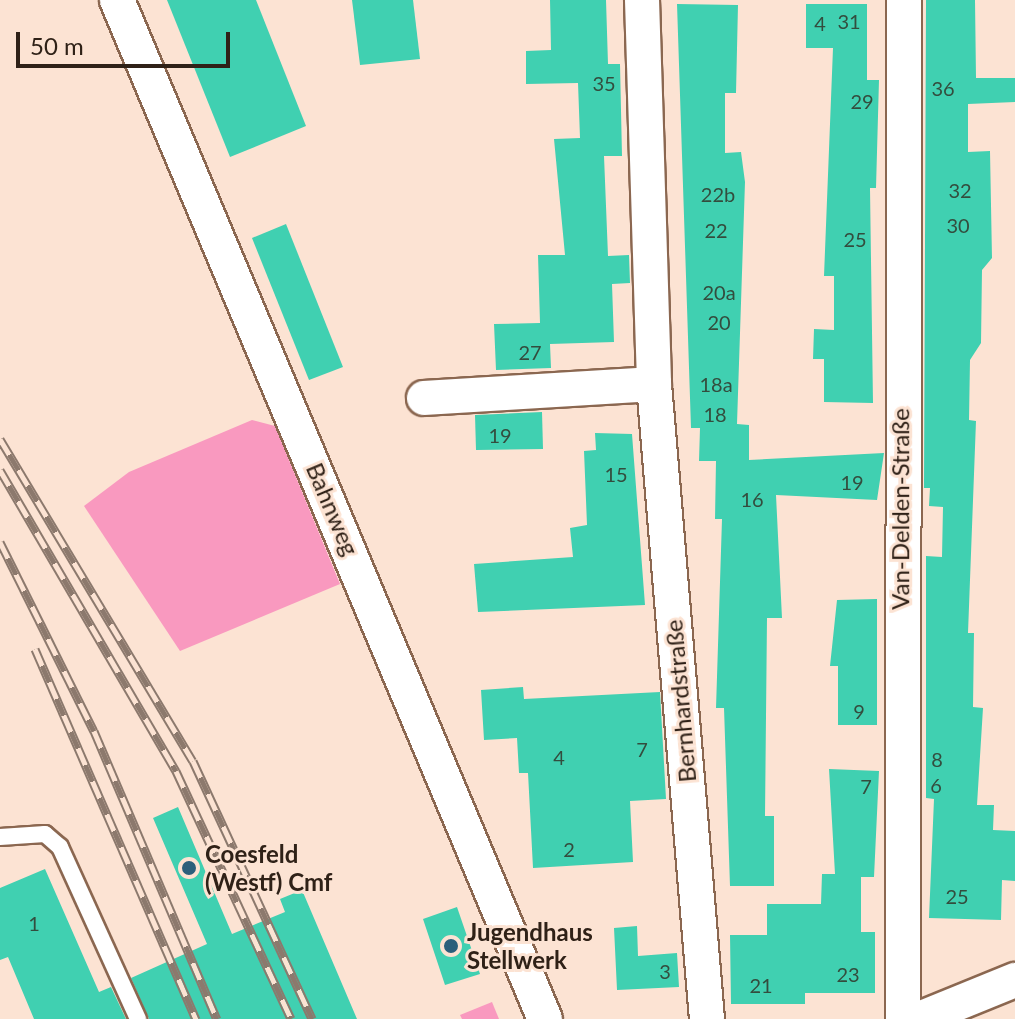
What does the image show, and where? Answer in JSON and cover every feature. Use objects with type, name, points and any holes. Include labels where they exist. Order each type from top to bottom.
[{"type":"street","name":"Bahnweg","points":[[117,0],[545,1019]]},
{"type":"street","name":"Bernhardstraße","points":[[642,0],[654,384],[707,1019]]},
{"type":"street","name":"Van-Delden-Straße","points":[[903,1019],[904,0]]},
{"type":"street","points":[[424,398],[654,384]]},
{"type":"street","points":[[919,1019],[1015,980]]},
{"type":"lane","points":[[0,837],[36,832],[60,847],[138,1019]]},
{"type":"shaded area","points":[[252,420],[275,426],[340,584],[180,651],[84,506],[129,472]]},
{"type":"shaded area","points":[[492,1002],[499,1019],[462,1019],[460,1015]]},
{"type":"building","points":[[167,0],[256,0],[306,126],[230,157]]},
{"type":"building","points":[[352,0],[413,0],[420,59],[360,65]]},
{"type":"building","points":[[550,0],[606,0],[608,64],[620,64],[622,156],[604,156],[608,256],[629,255],[630,283],[612,284],[614,342],[550,344],[551,368],[496,370],[494,324],[540,323],[538,255],[565,255],[554,139],[580,138],[578,83],[526,84],[526,51],[551,50]]},
{"type":"building","points":[[926,0],[975,0],[976,78],[1015,78],[1015,102],[968,104],[968,152],[990,151],[992,258],[982,270],[981,343],[970,360],[969,420],[976,421],[968,633],[974,633],[973,707],[983,708],[977,805],[994,805],[993,830],[1015,831],[1015,881],[1002,880],[1001,920],[929,918],[934,799],[926,798],[926,556],[942,557],[943,507],[929,506],[930,488],[924,488]]},
{"type":"building","points":[[677,4],[738,5],[736,93],[725,93],[725,153],[741,152],[745,182],[737,424],[749,425],[749,460],[884,453],[877,500],[776,495],[782,618],[767,618],[765,816],[774,816],[774,886],[730,886],[724,708],[716,708],[722,519],[715,519],[716,461],[699,461],[700,428],[691,428]]},
{"type":"building","points":[[806,4],[867,4],[867,80],[879,80],[876,188],[870,188],[873,403],[824,402],[824,359],[813,359],[814,329],[834,330],[834,276],[824,276],[833,48],[806,48]]},
{"type":"building","points":[[286,224],[343,367],[309,380],[252,238]]},
{"type":"building","points":[[542,412],[543,449],[476,450],[475,415]]},
{"type":"building","points":[[595,433],[632,434],[645,605],[478,612],[474,564],[573,557],[570,528],[587,525],[584,451],[596,450]]},
{"type":"building","points":[[877,599],[877,725],[838,725],[838,666],[830,666],[837,600]]},
{"type":"building","points":[[523,687],[524,699],[660,692],[666,799],[630,801],[633,862],[533,868],[528,773],[519,773],[517,738],[484,740],[481,690]]},
{"type":"building","points":[[829,769],[879,771],[874,877],[861,877],[861,932],[875,932],[875,993],[805,993],[805,1004],[731,1004],[730,935],[767,935],[767,904],[821,904],[822,874],[835,874]]},
{"type":"building","points":[[178,807],[232,934],[285,912],[280,899],[302,890],[357,1019],[149,1019],[131,978],[207,944],[153,818]]},
{"type":"building","points":[[45,869],[99,992],[111,987],[126,1019],[34,1019],[8,957],[0,960],[0,888]]},
{"type":"building","name":"Jugendhaus Stellwerk","points":[[457,907],[480,974],[445,985],[423,919]]},
{"type":"building","points":[[637,926],[638,956],[677,953],[679,987],[617,990],[614,928]]},
{"type":"railway","points":[[0,439],[193,761],[312,1019]]},
{"type":"railway","points":[[0,470],[176,771],[291,1019]]},
{"type":"railway","points":[[0,542],[94,731],[217,1019]]},
{"type":"railway","points":[[35,649],[196,1019]]},
{"type":"place","name":"Coesfeld (Westf) Cmf","points":[[189,868]]},
{"type":"place","name":"Jugendhaus Stellwerk","points":[[451,946]]}]
